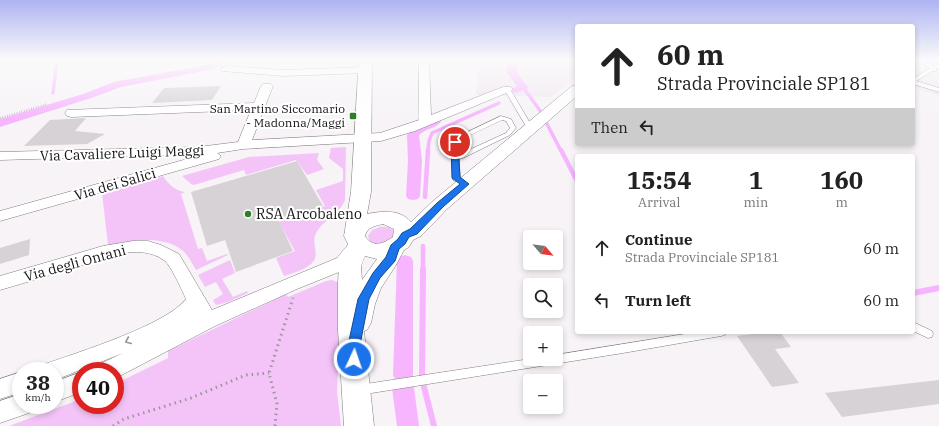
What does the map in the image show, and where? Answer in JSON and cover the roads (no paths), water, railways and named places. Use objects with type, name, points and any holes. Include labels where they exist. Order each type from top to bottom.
[{"type":"street","points":[[359,426],[353,350],[350,266],[357,236],[356,223],[361,192],[364,80]]},
{"type":"street","points":[[424,80],[425,121]]},
{"type":"street","points":[[243,145],[267,86]]},
{"type":"street","name":"Via Cavaliere Luigi Maggi","points":[[0,156],[198,151],[243,145],[362,139],[395,133],[507,88]]},
{"type":"street","points":[[124,363],[208,320],[290,284],[343,263],[364,222],[373,218],[395,230],[414,232],[440,205],[575,90]]},
{"type":"street","points":[[71,112],[258,106]]},
{"type":"street","name":"Via dei Salici","points":[[0,216],[215,156],[223,152],[226,147]]},
{"type":"street","points":[[0,166],[11,163],[25,156]]},
{"type":"street","points":[[361,192],[364,204],[367,208],[395,230]]},
{"type":"street","points":[[357,236],[370,251],[378,251],[395,230]]},
{"type":"street","points":[[353,350],[363,299],[376,276],[391,258],[395,230]]},
{"type":"street","name":"Via degli Ontani","points":[[0,283],[102,252],[138,247],[165,252],[173,258],[208,320]]},
{"type":"street","points":[[322,271],[337,273],[350,281]]},
{"type":"street","points":[[64,367],[154,331],[187,312],[196,300]]},
{"type":"street","points":[[154,331],[179,335]]},
{"type":"street","points":[[0,389],[12,385]]},
{"type":"street","points":[[0,412],[12,408]]},
{"type":"lane","points":[[915,82],[939,90]]},
{"type":"lane","points":[[507,88],[530,128]]},
{"type":"lane","points":[[455,158],[461,157],[508,134],[513,128],[509,120],[501,118],[455,140],[455,158],[456,178],[465,184]]},
{"type":"lane","points":[[915,327],[928,334]]},
{"type":"lane","points":[[357,391],[709,334]]},
{"type":"waterway","points":[[53,93],[55,80]]},
{"type":"waterway","points":[[0,123],[87,96],[118,84],[140,80]]},
{"type":"waterway","points":[[515,90],[523,87],[517,80]]},
{"type":"waterway","points":[[523,87],[541,112]]},
{"type":"waterway","points":[[428,151],[432,133],[499,103]]},
{"type":"waterway","points":[[413,196],[415,161],[413,135],[419,129],[435,122]]},
{"type":"waterway","points":[[546,122],[561,151]]},
{"type":"waterway","points":[[425,197],[428,150]]},
{"type":"waterway","points":[[561,150],[575,177]]},
{"type":"waterway","points":[[423,246],[423,269]]},
{"type":"waterway","points":[[403,375],[405,261]]},
{"type":"waterway","points":[[422,375],[423,269]]},
{"type":"waterway","points":[[915,293],[939,288]]},
{"type":"waterway","points":[[424,387],[434,426]]},
{"type":"waterway","points":[[403,388],[408,426]]},
{"type":"place","name":"San Martino Siccomario - Madonna/Maggi","points":[[353,116]]},
{"type":"place","name":"RSA Arcobaleno","points":[[248,214]]}]
